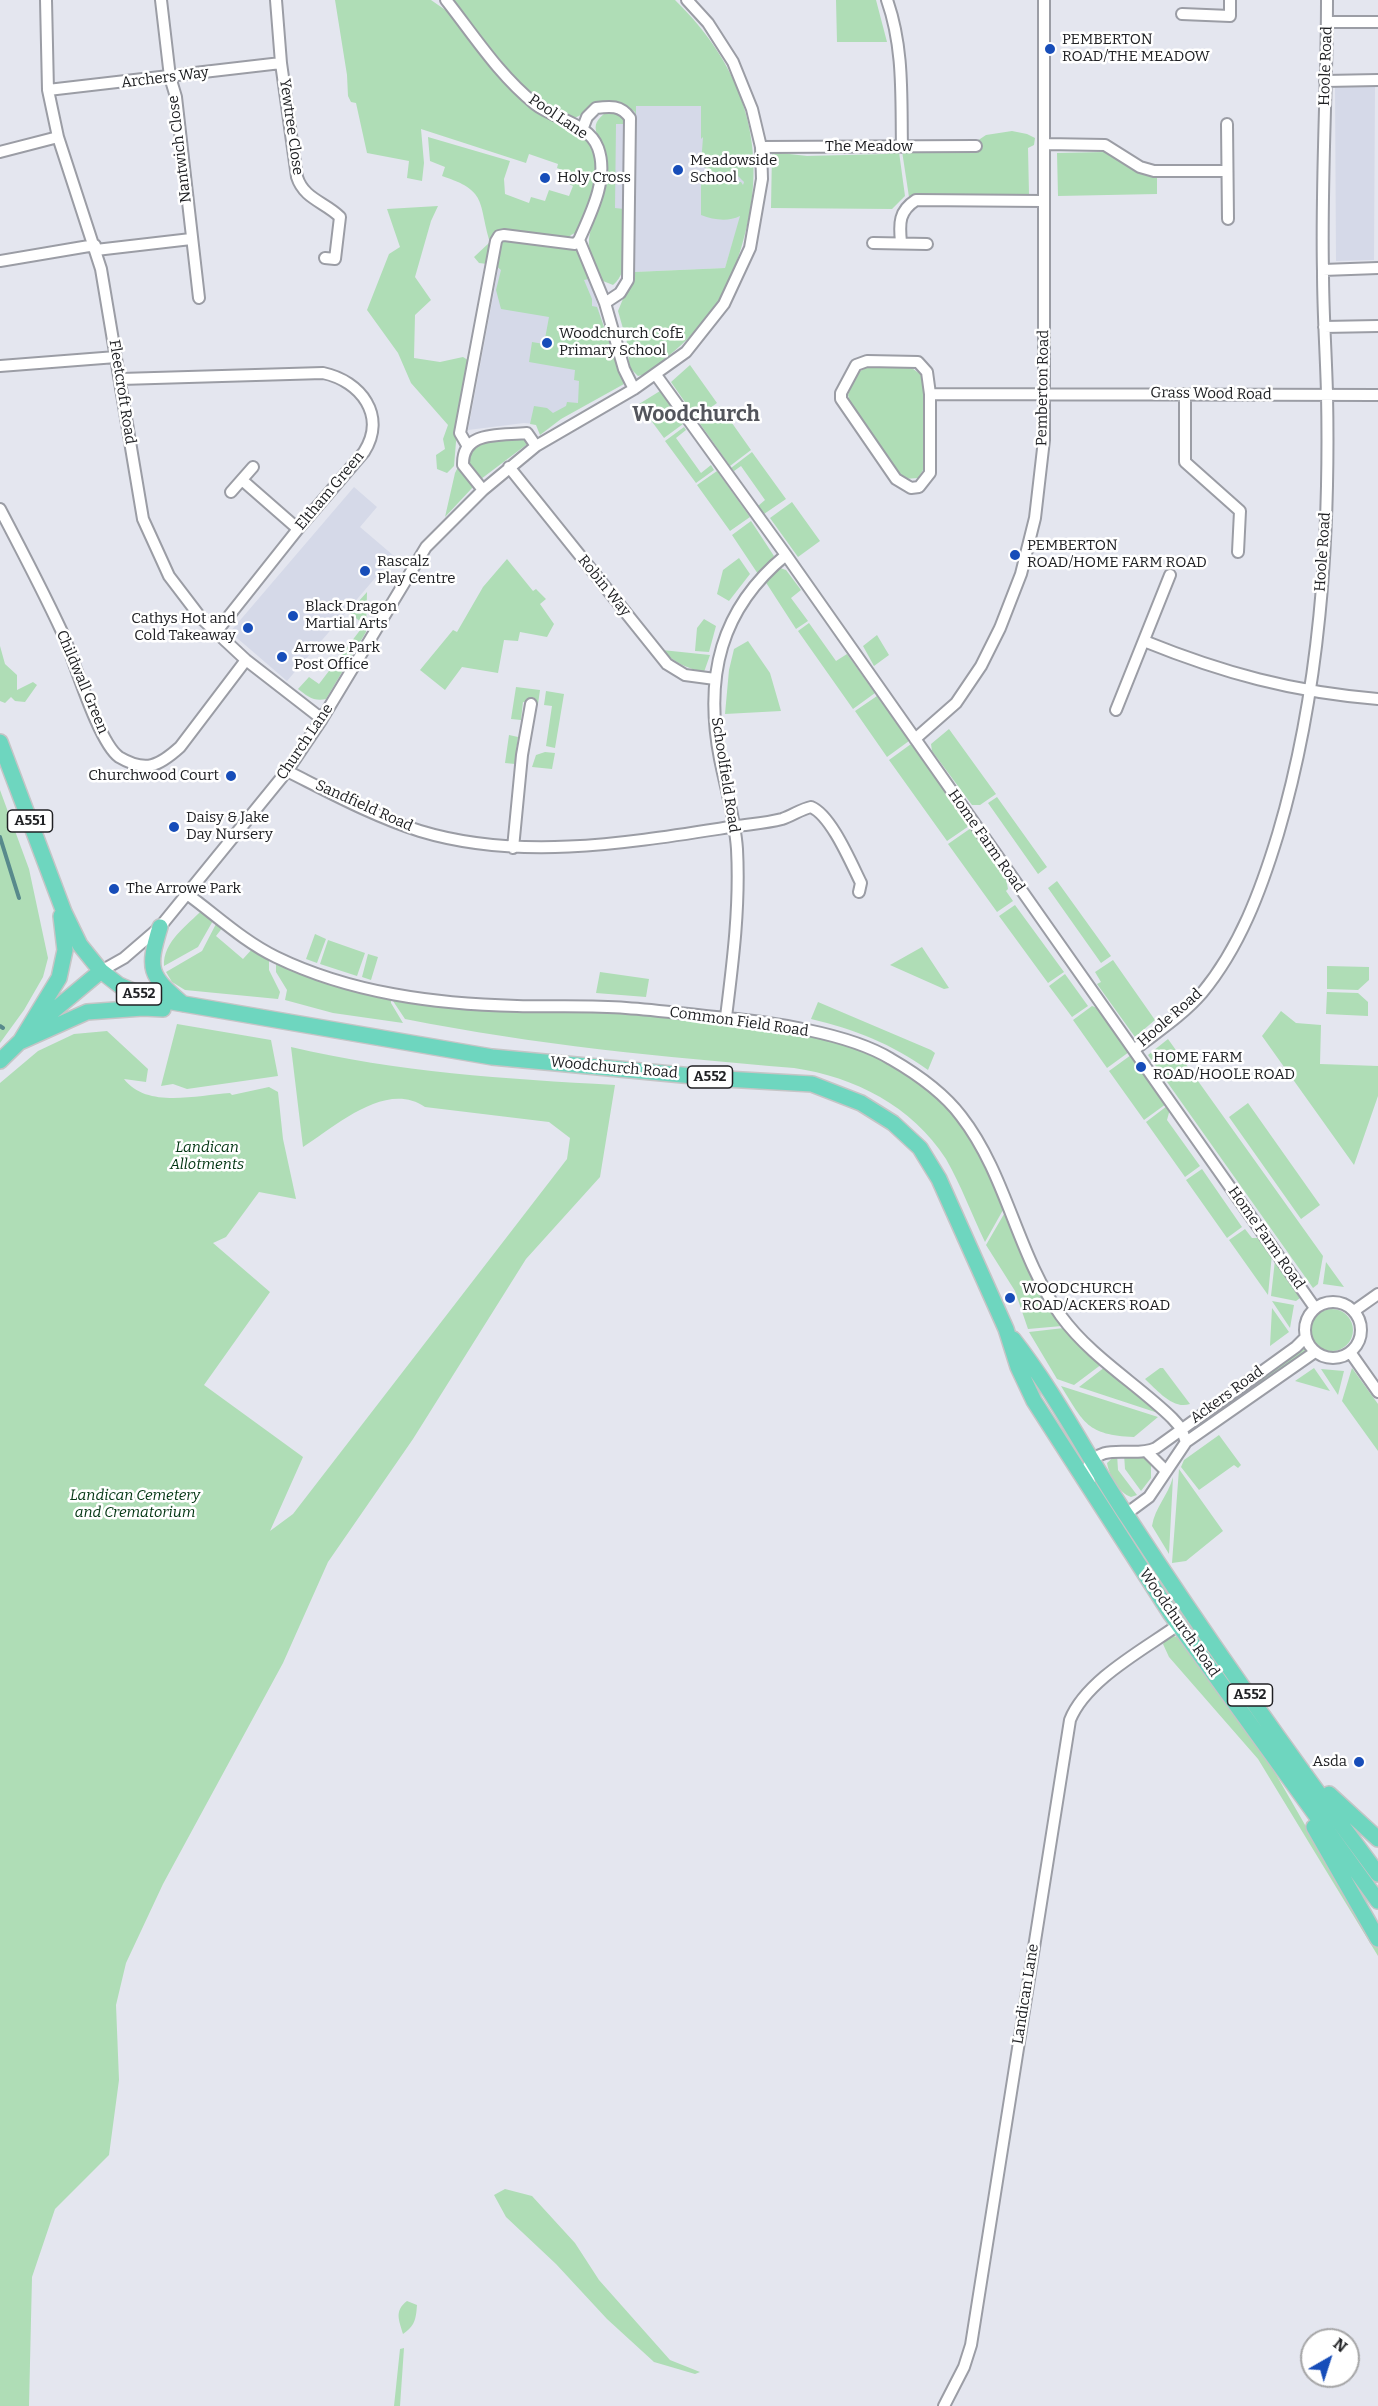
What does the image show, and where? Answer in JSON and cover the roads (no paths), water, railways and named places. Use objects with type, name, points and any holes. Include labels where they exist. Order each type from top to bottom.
[{"type":"main road","name":"A551","points":[[0,742],[60,900],[80,945],[101,971]]},
{"type":"main road","points":[[20,1042],[59,978],[65,950],[60,900]]},
{"type":"main road","points":[[160,927],[153,950],[153,969],[158,982],[183,1004]]},
{"type":"main road","points":[[0,1061],[101,971]]},
{"type":"main road","name":"Woodchurch Road","points":[[101,971],[119,985],[149,998],[492,1057],[725,1079],[812,1084],[861,1102],[893,1123],[925,1156],[939,1179],[1006,1329],[1018,1367],[1034,1401],[1178,1625],[1378,1901]]},
{"type":"main road","points":[[20,1042],[87,1012],[143,1008],[242,1013]]},
{"type":"main road","name":"Woodchurch Road","points":[[1006,1329],[1030,1360],[1091,1460],[1177,1592],[1378,1874]]},
{"type":"main road","points":[[1177,1592],[1174,1604],[1231,1687],[1243,1713]]},
{"type":"main road","points":[[1283,1768],[1344,1883],[1378,1939]]},
{"type":"main road","points":[[1305,1771],[1378,1839]]},
{"type":"street","name":"Fleetcroft Road","points":[[46,0],[48,90],[58,137],[96,248],[121,379],[143,519],[170,576],[196,612],[246,660],[322,719]]},
{"type":"street","name":"Nantwich Close","points":[[161,0],[170,77],[176,97],[199,298]]},
{"type":"street","name":"Yewtree Close","points":[[276,0],[281,63],[300,188],[314,200],[329,206],[340,217],[332,262]]},
{"type":"street","name":"Pool Lane","points":[[446,0],[498,71],[537,106],[582,130],[597,145],[602,170],[596,200],[579,240]]},
{"type":"street","name":"Church Lane","points":[[101,971],[124,958],[160,927],[287,771],[322,719],[426,547],[483,490],[536,446],[634,389],[686,352],[706,330],[724,304],[750,248],[762,180],[761,147],[752,110],[733,62],[708,23],[687,0]]},
{"type":"street","points":[[887,0],[895,24],[901,62],[902,147]]},
{"type":"street","name":"Pemberton Road","points":[[915,740],[966,692],[1000,628],[1021,574],[1035,518],[1044,440],[1042,201],[1045,144],[1044,0]]},
{"type":"street","points":[[1182,14],[1230,16],[1230,0]]},
{"type":"street","name":"Hoole Road","points":[[1134,1050],[1201,994],[1241,932],[1259,892],[1290,794],[1310,691],[1325,543],[1327,395],[1323,270],[1327,0]]},
{"type":"street","points":[[1327,22],[1378,22]]},
{"type":"street","name":"Archers Way","points":[[48,90],[281,63]]},
{"type":"street","points":[[1325,81],[1378,80]]},
{"type":"street","points":[[582,130],[587,117],[596,108],[610,106],[621,109],[630,118],[628,280],[620,293],[605,303]]},
{"type":"street","points":[[1227,124],[1228,219]]},
{"type":"street","points":[[0,152],[58,137]]},
{"type":"street","points":[[1045,144],[1105,145],[1140,167],[1154,171],[1227,171]]},
{"type":"street","name":"The Meadow","points":[[761,147],[976,146]]},
{"type":"street","points":[[901,242],[901,216],[908,205],[916,200],[1042,201]]},
{"type":"street","points":[[467,445],[460,433],[496,240],[504,235],[555,243],[575,244],[579,240],[605,303],[624,369],[634,389]]},
{"type":"street","points":[[0,261],[96,248],[191,239]]},
{"type":"street","points":[[873,243],[927,243]]},
{"type":"street","points":[[1323,270],[1378,268]]},
{"type":"street","points":[[1324,327],[1378,326]]},
{"type":"street","points":[[0,366],[117,357]]},
{"type":"street","points":[[867,361],[912,361],[923,366],[927,372],[930,394],[930,473],[919,487],[911,488],[896,479],[843,405],[841,393],[856,365],[867,361]]},
{"type":"street","name":"Eltham Green","points":[[121,379],[323,374],[336,376],[357,389],[373,418],[373,438],[345,476],[298,529],[217,632]]},
{"type":"street","name":"Home Farm Road","points":[[656,375],[786,555],[1315,1308]]},
{"type":"street","name":"Grass Wood Road","points":[[930,394],[1378,395]]},
{"type":"street","points":[[1185,394],[1185,462],[1240,511],[1238,552]]},
{"type":"street","points":[[483,490],[463,465],[463,455],[467,445],[479,439],[526,433],[536,446]]},
{"type":"street","points":[[231,492],[253,467]]},
{"type":"street","name":"Robin Way","points":[[509,467],[667,664],[685,675],[715,679]]},
{"type":"street","points":[[242,480],[298,529]]},
{"type":"street","name":"Childwall Green","points":[[0,509],[63,636],[102,734],[118,756],[142,766],[155,766],[168,758],[180,747],[246,660]]},
{"type":"street","name":"Schoolfield Road","points":[[726,1017],[738,914],[734,827],[716,736],[715,679],[727,628],[734,613],[758,579],[786,555]]},
{"type":"street","points":[[1116,710],[1170,575]]},
{"type":"street","points":[[1144,641],[1232,674],[1310,691],[1378,699]]},
{"type":"street","points":[[513,848],[522,755],[531,704]]},
{"type":"street","name":"Sandfield Road","points":[[287,771],[333,796],[396,823],[454,839],[513,848],[633,840],[734,827],[779,819],[811,807],[821,812],[861,883],[859,892]]},
{"type":"street","name":"Common Field Road","points":[[187,894],[217,918],[274,956],[321,976],[371,990],[422,1000],[513,1006],[625,1008],[726,1017],[797,1029],[861,1045],[888,1057],[947,1100],[962,1117],[987,1158],[1007,1208],[1060,1315],[1085,1344],[1181,1428],[1186,1442]]},
{"type":"street","points":[[1354,1311],[1378,1294]]},
{"type":"street","points":[[1339,1302],[1354,1311],[1359,1319],[1360,1337],[1350,1352],[1333,1358],[1315,1352],[1305,1337],[1306,1321],[1315,1308],[1322,1304],[1339,1302]]},
{"type":"street","name":"Ackers Road","points":[[1148,1452],[1296,1347],[1305,1337]]},
{"type":"street","name":"Ackers Road","points":[[1126,1514],[1149,1497],[1186,1442],[1315,1352]]},
{"type":"street","points":[[1350,1352],[1378,1392]]},
{"type":"street","points":[[1125,1545],[1089,1482],[1087,1468],[1091,1460],[1114,1450],[1148,1452],[1166,1471]]},
{"type":"street","name":"Landican Lane","points":[[944,2406],[964,2367],[971,2345],[1070,1720],[1079,1703],[1095,1685],[1178,1625]]},
{"type":"waterway","points":[[0,837],[19,898]]},
{"type":"place","name":"PEMBERTON ROAD/THE MEADOW","points":[[1050,49]]},
{"type":"place","name":"Meadowside School","points":[[678,170]]},
{"type":"place","name":"Holy Cross","points":[[545,178]]},
{"type":"place","name":"Woodchurch CofE Primary School","points":[[547,343]]},
{"type":"place","name":"PEMBERTON ROAD/HOME FARM ROAD","points":[[1015,555]]},
{"type":"place","name":"Rascalz Play Centre","points":[[365,571]]},
{"type":"place","name":"Black Dragon Martial Arts","points":[[293,616]]},
{"type":"place","name":"Cathys Hot and Cold Takeaway","points":[[248,628]]},
{"type":"place","name":"Arrowe Park Post Office","points":[[282,657]]},
{"type":"place","name":"Churchwood Court","points":[[231,776]]},
{"type":"place","name":"Daisy & Jake Day Nursery","points":[[174,827]]},
{"type":"place","name":"The Arrowe Park","points":[[114,889]]},
{"type":"place","name":"HOME FARM ROAD/HOOLE ROAD","points":[[1141,1067]]},
{"type":"place","name":"WOODCHURCH ROAD/ACKERS ROAD","points":[[1010,1298]]},
{"type":"place","name":"Asda","points":[[1359,1762]]},
{"type":"district","name":"Woodchurch","points":[[696,415]]},
{"type":"park label","name":"Landican Allotments","points":[[207,1156]]},
{"type":"park label","name":"Landican Cemetery and Crematorium","points":[[135,1504]]}]
